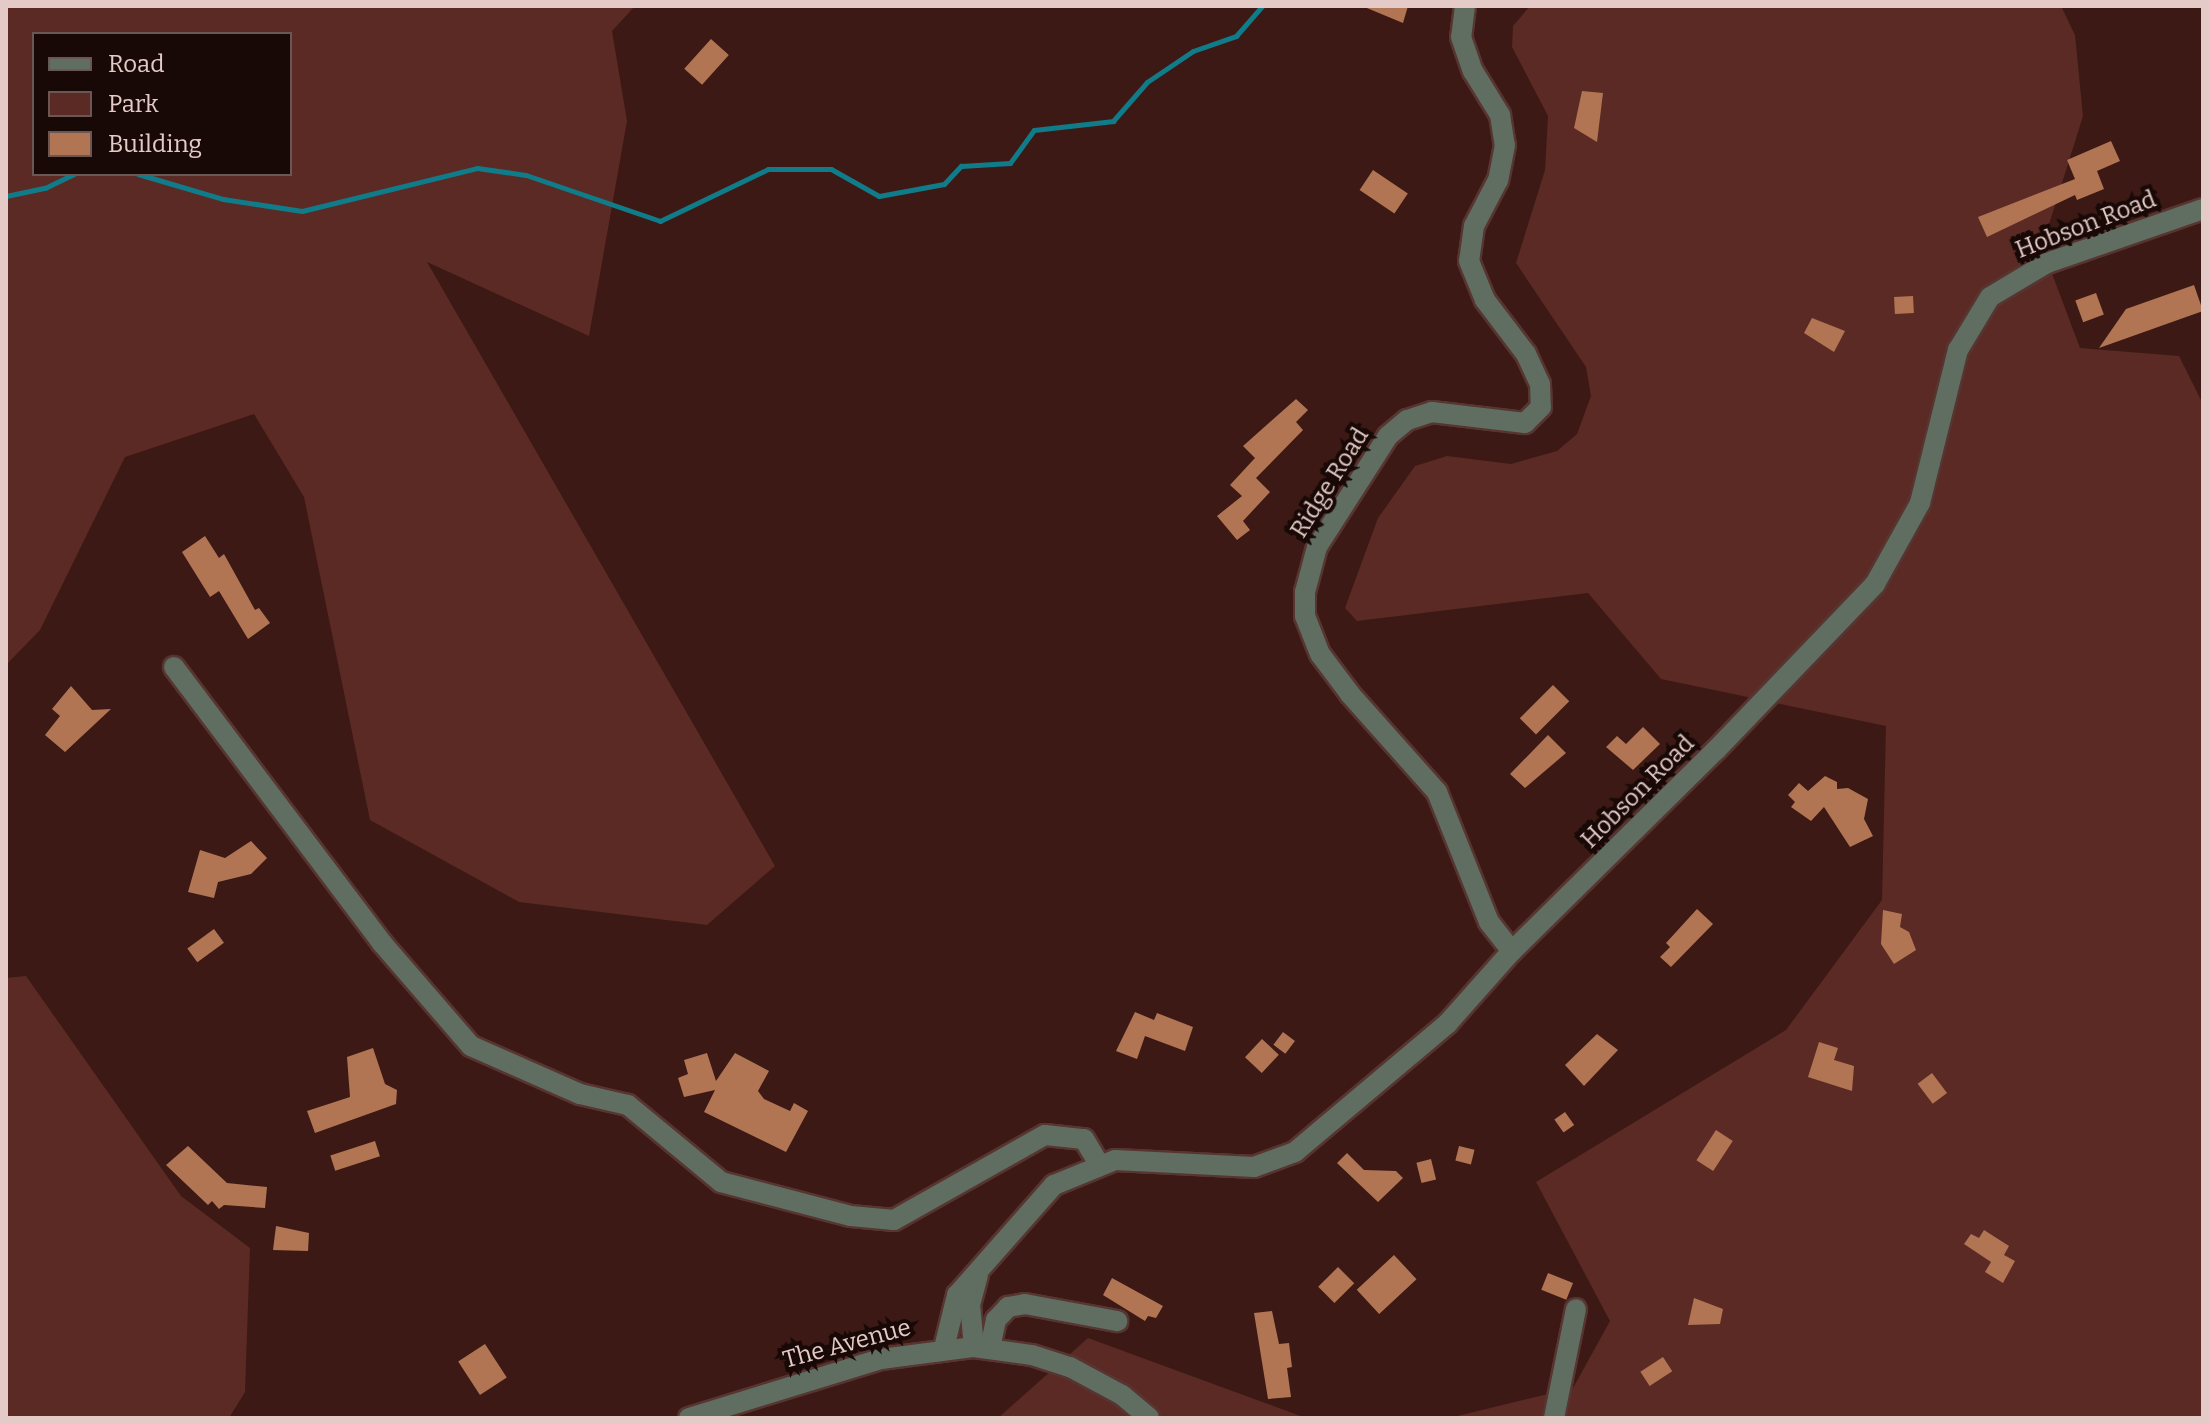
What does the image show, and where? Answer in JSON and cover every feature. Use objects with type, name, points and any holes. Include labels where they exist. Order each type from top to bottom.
[{"type":"street","name":"Ridge Road","points":[[1465,6],[1461,37],[1473,71],[1500,115],[1505,145],[1498,180],[1474,226],[1469,261],[1485,300],[1526,354],[1540,384],[1541,407],[1525,423],[1432,412],[1407,420],[1388,436],[1317,547],[1305,592],[1305,616],[1320,654],[1342,684],[1437,792],[1489,922],[1512,951]]},
{"type":"street","name":"Hobson Road","points":[[944,1348],[949,1311],[980,1268],[1054,1185],[1099,1164],[1138,1159],[1254,1167],[1295,1152],[1448,1023],[1512,951],[1875,584],[1920,503],[1958,350],[1990,297],[2047,263],[2203,209]]},
{"type":"street","points":[[174,667],[382,943],[471,1046],[580,1094],[628,1105],[721,1182],[851,1216],[894,1220],[1045,1135],[1084,1139],[1099,1164]]},
{"type":"street","name":"Hobson Road","points":[[980,1268],[970,1305],[982,1348]]},
{"type":"street","points":[[982,1348],[996,1320],[1008,1307],[1025,1304],[1117,1321]]},
{"type":"street","points":[[1554,1418],[1576,1309]]},
{"type":"street","name":"The Avenue","points":[[689,1418],[881,1359],[944,1348],[982,1348],[1070,1367],[1122,1395],[1149,1418]]},
{"type":"green space","points":[[6,6],[635,6],[612,31],[627,121],[589,336],[427,262],[775,866],[707,925],[519,902],[370,820],[304,497],[254,414],[125,457],[40,630],[6,665]]},
{"type":"green space","points":[[1530,6],[2061,6],[2075,35],[2083,116],[2042,247],[2080,348],[2179,356],[2203,404],[2203,1418],[1449,1418],[1573,1388],[1610,1321],[1536,1182],[1786,1030],[1882,900],[1886,726],[1661,679],[1588,593],[1357,621],[1345,608],[1378,518],[1415,466],[1447,456],[1511,464],[1557,451],[1577,434],[1591,396],[1586,367],[1516,263],[1545,170],[1548,116],[1512,47],[1513,26]]},
{"type":"green space","points":[[26,976],[181,1196],[250,1248],[245,1392],[229,1418],[6,1418],[6,978]]},
{"type":"green space","points":[[1088,1338],[1306,1418],[998,1418]]},
{"type":"building","points":[[1362,6],[1408,6],[1403,23]]},
{"type":"building","points":[[711,39],[729,55],[702,85],[684,69]]},
{"type":"building","points":[[1582,91],[1603,93],[1597,142],[1574,128]]},
{"type":"building","points":[[2111,141],[2120,161],[2097,171],[2104,189],[2077,200],[2075,195],[1987,237],[1978,217],[2075,179],[2067,160]]},
{"type":"building","points":[[1373,170],[1408,193],[1394,213],[1360,190]]},
{"type":"building","points":[[2194,285],[2203,311],[2099,348],[2126,309]]},
{"type":"building","points":[[2096,293],[2104,315],[2083,322],[2075,301]]},
{"type":"building","points":[[1913,296],[1914,313],[1895,314],[1894,297]]},
{"type":"building","points":[[1812,318],[1845,331],[1834,352],[1804,333]]},
{"type":"building","points":[[1296,399],[1308,410],[1296,422],[1303,430],[1256,478],[1270,492],[1243,521],[1250,530],[1237,540],[1217,516],[1242,496],[1230,485],[1255,458],[1243,446]]},
{"type":"building","points":[[205,536],[219,558],[224,554],[255,610],[259,608],[270,623],[248,639],[219,591],[210,597],[182,552]]},
{"type":"building","points":[[1553,685],[1569,701],[1536,734],[1520,718]]},
{"type":"building","points":[[71,686],[92,710],[111,709],[65,752],[45,735],[60,716],[52,709]]},
{"type":"building","points":[[1643,727],[1660,744],[1633,770],[1606,747],[1617,736],[1626,744]]},
{"type":"building","points":[[1548,735],[1566,753],[1525,788],[1510,774]]},
{"type":"building","points":[[1825,776],[1837,782],[1837,789],[1848,788],[1868,799],[1864,819],[1873,836],[1850,847],[1824,807],[1811,821],[1791,807],[1795,802],[1788,795],[1799,783],[1808,791]]},
{"type":"building","points":[[251,841],[267,858],[251,874],[218,882],[214,898],[188,892],[200,850],[225,858]]},
{"type":"building","points":[[1697,909],[1713,924],[1671,967],[1660,957],[1670,947],[1666,943]]},
{"type":"building","points":[[1883,910],[1902,914],[1900,927],[1909,932],[1916,950],[1894,964],[1881,944]]},
{"type":"building","points":[[214,929],[224,943],[197,962],[187,948]]},
{"type":"building","points":[[1135,1012],[1154,1020],[1157,1013],[1193,1027],[1185,1051],[1145,1036],[1137,1059],[1116,1051]]},
{"type":"building","points":[[1283,1032],[1295,1041],[1285,1054],[1273,1045]]},
{"type":"building","points":[[1597,1034],[1618,1050],[1584,1086],[1565,1065]]},
{"type":"building","points":[[1262,1039],[1279,1055],[1262,1073],[1245,1057]]},
{"type":"building","points":[[1819,1042],[1838,1048],[1834,1060],[1854,1066],[1852,1091],[1808,1077]]},
{"type":"building","points":[[373,1048],[385,1084],[397,1090],[396,1104],[315,1133],[307,1111],[350,1097],[347,1057]]},
{"type":"building","points":[[707,1053],[716,1081],[735,1053],[769,1071],[758,1091],[764,1099],[790,1111],[794,1103],[808,1111],[786,1152],[704,1112],[715,1090],[684,1097],[678,1078],[688,1074],[684,1060]]},
{"type":"building","points":[[1932,1073],[1947,1093],[1933,1104],[1918,1084]]},
{"type":"building","points":[[1565,1112],[1574,1125],[1564,1133],[1554,1119]]},
{"type":"building","points":[[1716,1130],[1733,1141],[1713,1171],[1696,1160]]},
{"type":"building","points":[[375,1141],[380,1156],[335,1171],[330,1156]]},
{"type":"building","points":[[188,1146],[227,1183],[267,1187],[265,1208],[224,1205],[219,1209],[212,1201],[208,1205],[166,1165]]},
{"type":"building","points":[[1459,1146],[1475,1150],[1471,1164],[1455,1161]]},
{"type":"building","points":[[1347,1153],[1364,1170],[1396,1171],[1403,1178],[1378,1202],[1337,1163]]},
{"type":"building","points":[[1431,1159],[1436,1179],[1422,1183],[1416,1163]]},
{"type":"building","points":[[276,1226],[309,1233],[308,1251],[273,1250]]},
{"type":"building","points":[[1984,1230],[2009,1246],[2004,1255],[2015,1261],[2003,1283],[1985,1272],[1991,1262],[1964,1244],[1971,1234],[1979,1238]]},
{"type":"building","points":[[1394,1255],[1417,1279],[1379,1314],[1357,1290]]},
{"type":"building","points":[[1338,1267],[1354,1283],[1334,1303],[1318,1287]]},
{"type":"building","points":[[1548,1273],[1573,1283],[1566,1300],[1541,1290]]},
{"type":"building","points":[[1112,1278],[1163,1306],[1156,1318],[1148,1316],[1145,1321],[1103,1295]]},
{"type":"building","points":[[1694,1298],[1723,1309],[1720,1324],[1688,1325]]},
{"type":"building","points":[[1272,1311],[1279,1344],[1289,1343],[1292,1367],[1287,1368],[1291,1397],[1268,1399],[1254,1313]]},
{"type":"building","points":[[485,1344],[507,1378],[480,1395],[458,1361]]},
{"type":"building","points":[[1663,1357],[1672,1371],[1650,1386],[1640,1372]]},
{"type":"waterway","points":[[145,176],[223,199],[302,211],[477,168],[526,175],[660,221],[768,169],[831,169],[879,196],[944,184],[961,166],[1010,163],[1034,130],[1113,121],[1147,82],[1193,51],[1236,36],[1262,6]]},
{"type":"waterway","points":[[6,196],[45,188],[70,176]]}]
